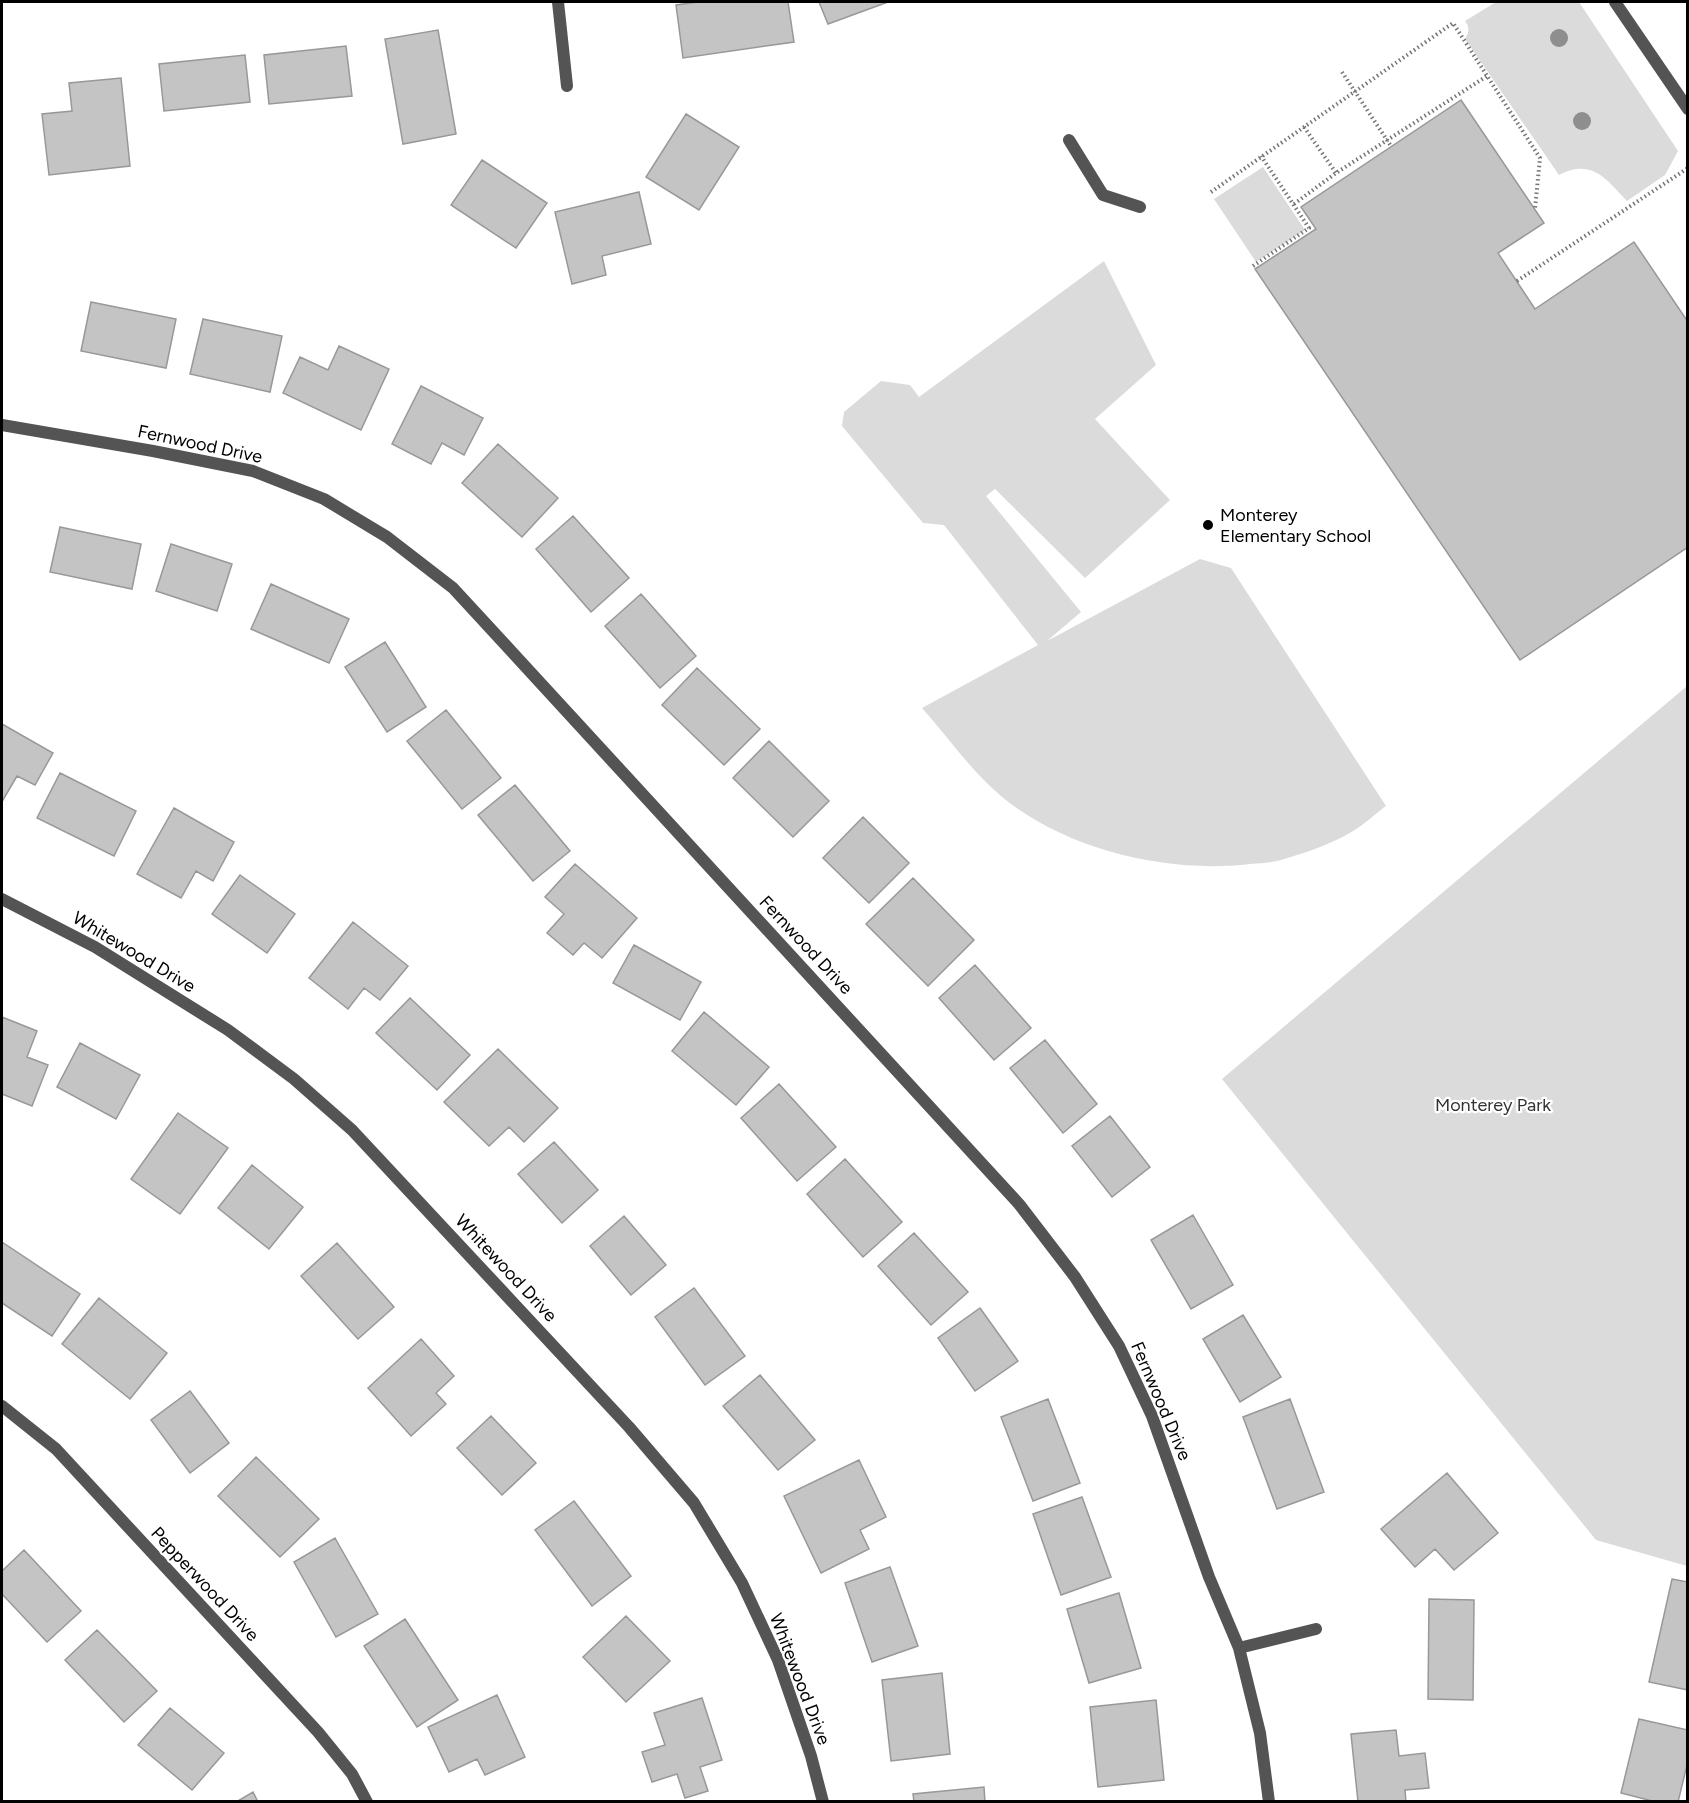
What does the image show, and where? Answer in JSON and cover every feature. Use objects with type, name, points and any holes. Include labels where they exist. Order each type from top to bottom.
[{"type":"street","points":[[558,2],[567,86]]},
{"type":"street","points":[[1615,2],[1688,109]]},
{"type":"street","points":[[1069,140],[1103,195],[1140,207]]},
{"type":"street","name":"Fernwood Drive","points":[[2,425],[253,471],[324,499],[387,537],[453,588],[1019,1204],[1075,1277],[1119,1346],[1152,1416],[1209,1576],[1239,1648],[1260,1733],[1269,1802]]},
{"type":"street","name":"Whitewood Drive","points":[[2,899],[95,947],[228,1030],[294,1079],[352,1130],[629,1427],[694,1503],[741,1583],[778,1660],[811,1756],[823,1802]]},
{"type":"street","name":"Pepperwood Drive","points":[[2,1406],[56,1449],[318,1732],[352,1774],[367,1802]]},
{"type":"street","points":[[1239,1648],[1316,1629]]},
{"type":"path","points":[[1211,192],[1453,23],[1540,158],[1535,209]]},
{"type":"path","points":[[1342,72],[1391,146]]},
{"type":"path","points":[[1294,204],[1336,173],[1487,76]]},
{"type":"path","points":[[1304,127],[1336,173]]},
{"type":"path","points":[[1253,266],[1309,228],[1261,156]]},
{"type":"path","points":[[1517,281],[1688,168]]},
{"type":"green space","points":[[1496,2],[1579,2],[1678,151],[1665,175],[1627,201],[1598,173],[1581,169],[1559,175],[1465,39],[1468,26],[1465,21]]},
{"type":"green space","points":[[1263,167],[1305,230],[1256,262],[1214,199]]},
{"type":"green space","points":[[1104,261],[1156,365],[1095,419],[1170,500],[1085,578],[995,489],[986,496],[1081,612],[1047,641],[1200,559],[1231,568],[1386,806],[1362,825],[1336,840],[1281,860],[1218,866],[1152,861],[1086,844],[1055,831],[1027,815],[990,786],[922,708],[1038,645],[944,525],[923,523],[842,426],[844,412],[881,381],[910,385],[919,397]]},
{"type":"green space","name":"Monterey Park","points":[[1687,686],[1687,1566],[1596,1540],[1222,1079]]},
{"type":"building","points":[[698,2],[788,2],[794,42],[683,58],[676,5]]},
{"type":"building","points":[[819,2],[888,2],[828,24]]},
{"type":"building","points":[[438,30],[456,134],[403,144],[385,39]]},
{"type":"building","points":[[346,46],[352,96],[269,104],[264,55]]},
{"type":"building","points":[[245,55],[250,102],[164,111],[159,64]]},
{"type":"building","points":[[121,78],[130,166],[49,175],[42,114],[72,111],[69,83]]},
{"type":"building","points":[[1461,100],[1544,223],[1498,253],[1535,309],[1634,242],[1688,322],[1688,547],[1520,660],[1255,269],[1316,229],[1301,207]]},
{"type":"building","points":[[686,114],[739,147],[699,210],[646,177]]},
{"type":"building","points":[[482,160],[547,203],[516,248],[451,205]]},
{"type":"building","points":[[639,192],[651,244],[602,256],[606,275],[572,284],[555,212]]},
{"type":"building","points":[[91,302],[176,319],[166,368],[81,351]]},
{"type":"building","points":[[203,319],[282,336],[270,392],[190,374]]},
{"type":"building","points":[[339,346],[389,369],[361,430],[283,393],[300,357],[328,370]]},
{"type":"building","points":[[421,386],[483,418],[464,455],[442,443],[431,464],[392,444]]},
{"type":"building","points":[[498,444],[558,498],[522,537],[462,483]]},
{"type":"building","points":[[573,516],[629,578],[591,612],[536,549]]},
{"type":"building","points":[[60,527],[141,544],[132,589],[50,572]]},
{"type":"building","points":[[171,544],[232,564],[217,611],[156,591]]},
{"type":"building","points":[[271,584],[349,619],[329,663],[251,629]]},
{"type":"building","points":[[641,594],[696,656],[660,688],[605,626]]},
{"type":"building","points":[[385,642],[426,707],[387,732],[345,667]]},
{"type":"building","points":[[697,668],[760,729],[724,765],[662,705]]},
{"type":"building","points":[[446,710],[501,778],[462,809],[407,741]]},
{"type":"building","points":[[2,724],[53,753],[35,785],[17,776],[3,800],[2,799]]},
{"type":"building","points":[[769,741],[829,801],[793,837],[733,778]]},
{"type":"building","points":[[60,773],[136,811],[114,856],[37,818]]},
{"type":"building","points":[[515,785],[570,851],[533,881],[478,815]]},
{"type":"building","points":[[174,808],[234,842],[213,881],[196,871],[181,898],[137,874]]},
{"type":"building","points":[[863,817],[909,863],[869,903],[823,858]]},
{"type":"building","points":[[575,864],[637,918],[602,958],[584,943],[573,955],[547,933],[564,914],[545,897]]},
{"type":"building","points":[[240,875],[295,914],[267,953],[212,914]]},
{"type":"building","points":[[913,878],[974,940],[928,986],[866,924]]},
{"type":"building","points":[[353,922],[408,966],[380,1000],[364,988],[348,1009],[309,978]]},
{"type":"building","points":[[634,945],[701,982],[680,1020],[613,983]]},
{"type":"building","points":[[975,965],[1031,1028],[994,1060],[939,998]]},
{"type":"building","points":[[410,998],[470,1055],[437,1090],[376,1033]]},
{"type":"building","points":[[704,1012],[769,1067],[736,1105],[672,1051]]},
{"type":"building","points":[[2,1017],[37,1031],[27,1057],[48,1065],[32,1106],[2,1094]]},
{"type":"building","points":[[1045,1040],[1097,1104],[1063,1133],[1010,1068]]},
{"type":"building","points":[[80,1043],[140,1075],[116,1119],[57,1087]]},
{"type":"building","points":[[498,1049],[558,1108],[524,1142],[509,1127],[489,1146],[444,1102]]},
{"type":"building","points":[[779,1084],[836,1147],[797,1181],[741,1118]]},
{"type":"building","points":[[178,1113],[228,1148],[180,1214],[131,1179]]},
{"type":"building","points":[[1110,1116],[1150,1167],[1112,1197],[1072,1146]]},
{"type":"building","points":[[554,1142],[598,1190],[562,1223],[518,1174]]},
{"type":"building","points":[[845,1159],[902,1222],[863,1257],[807,1194]]},
{"type":"building","points":[[252,1165],[303,1207],[269,1249],[218,1208]]},
{"type":"building","points":[[1193,1215],[1233,1285],[1191,1309],[1151,1240]]},
{"type":"building","points":[[624,1216],[666,1265],[631,1295],[590,1246]]},
{"type":"building","points":[[914,1233],[968,1292],[931,1325],[878,1266]]},
{"type":"building","points":[[2,1242],[80,1294],[52,1336],[2,1303]]},
{"type":"building","points":[[337,1243],[394,1307],[358,1339],[301,1276]]},
{"type":"building","points":[[694,1288],[745,1356],[705,1385],[655,1317]]},
{"type":"building","points":[[99,1298],[167,1353],[130,1399],[62,1344]]},
{"type":"building","points":[[980,1308],[1018,1361],[975,1391],[938,1338]]},
{"type":"building","points":[[1243,1315],[1281,1377],[1240,1402],[1203,1339]]},
{"type":"building","points":[[421,1339],[454,1376],[436,1393],[446,1404],[411,1436],[368,1388]]},
{"type":"building","points":[[760,1375],[815,1440],[778,1470],[723,1406]]},
{"type":"building","points":[[190,1391],[229,1443],[190,1473],[151,1420]]},
{"type":"building","points":[[1048,1399],[1080,1483],[1033,1501],[1001,1417]]},
{"type":"building","points":[[1290,1399],[1324,1492],[1277,1509],[1243,1417]]},
{"type":"building","points":[[491,1416],[536,1463],[502,1495],[457,1448]]},
{"type":"building","points":[[256,1457],[319,1519],[280,1557],[218,1496]]},
{"type":"building","points":[[859,1460],[886,1517],[860,1530],[869,1549],[821,1573],[784,1496]]},
{"type":"building","points":[[1447,1473],[1498,1533],[1454,1570],[1435,1549],[1415,1567],[1381,1529]]},
{"type":"building","points":[[1082,1497],[1111,1577],[1061,1595],[1033,1514]]},
{"type":"building","points":[[574,1501],[631,1576],[592,1606],[535,1530]]},
{"type":"building","points":[[335,1538],[378,1614],[336,1637],[294,1562]]},
{"type":"building","points":[[24,1550],[81,1611],[47,1642],[2,1594],[2,1571]]},
{"type":"building","points":[[890,1567],[918,1646],[872,1662],[845,1583]]},
{"type":"building","points":[[1672,1579],[1688,1582],[1688,1690],[1649,1682]]},
{"type":"building","points":[[1119,1593],[1141,1668],[1089,1683],[1067,1609]]},
{"type":"building","points":[[1429,1599],[1474,1600],[1473,1700],[1428,1699]]},
{"type":"building","points":[[626,1616],[670,1661],[626,1702],[583,1657]]},
{"type":"building","points":[[405,1619],[458,1700],[417,1727],[364,1646]]},
{"type":"building","points":[[97,1630],[157,1691],[124,1722],[65,1660]]},
{"type":"building","points":[[942,1673],[950,1754],[891,1761],[882,1680]]},
{"type":"building","points":[[497,1695],[525,1757],[485,1775],[477,1759],[449,1772],[428,1727]]},
{"type":"building","points":[[702,1698],[722,1760],[700,1767],[708,1791],[685,1798],[677,1774],[652,1782],[642,1752],[665,1745],[654,1713]]},
{"type":"building","points":[[1156,1700],[1164,1780],[1098,1787],[1090,1707]]},
{"type":"building","points":[[170,1708],[224,1753],[192,1790],[138,1745]]},
{"type":"building","points":[[1639,1719],[1688,1730],[1688,1761],[1678,1802],[1656,1802],[1621,1793]]},
{"type":"building","points":[[1396,1730],[1399,1756],[1425,1753],[1429,1788],[1405,1790],[1406,1802],[1358,1802],[1351,1734]]},
{"type":"building","points":[[984,1787],[985,1802],[914,1802],[913,1794]]},
{"type":"building","points":[[253,1792],[258,1802],[236,1802]]},
{"type":"place","name":"Monterey Elementary School","points":[[1208,525]]}]
